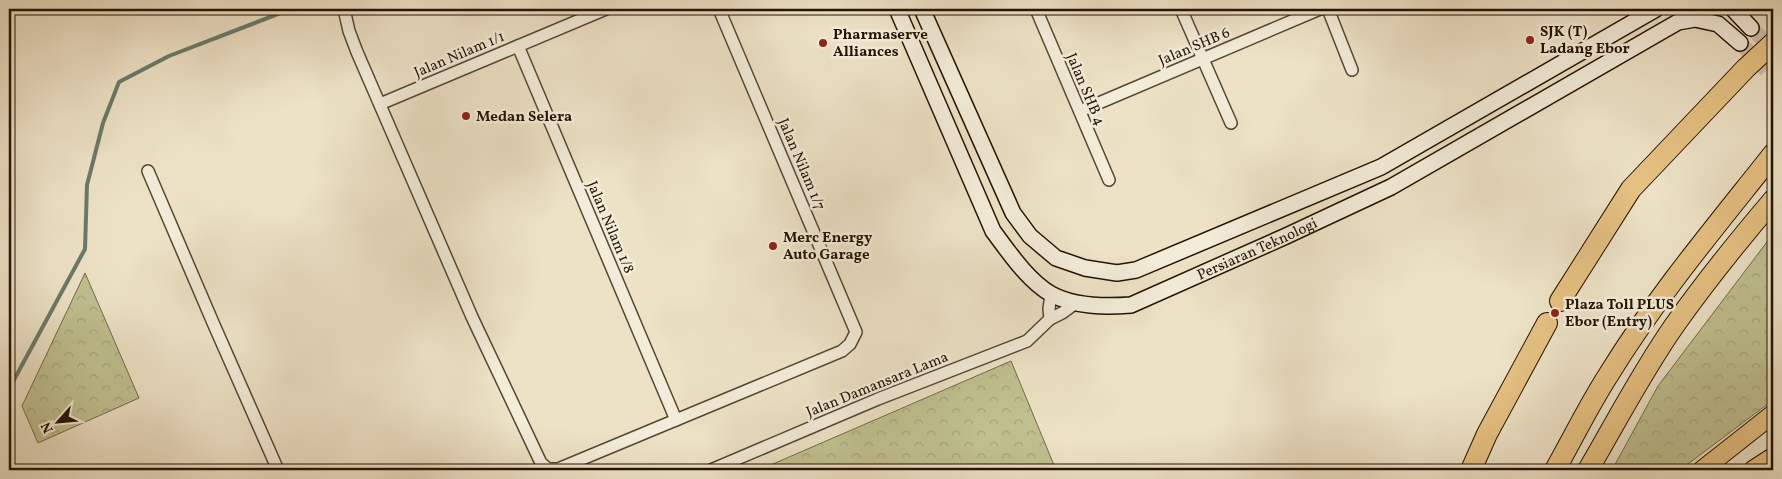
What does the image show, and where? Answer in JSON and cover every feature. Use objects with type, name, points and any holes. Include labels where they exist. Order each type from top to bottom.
[{"type":"highway","points":[[1560,301],[1631,189],[1746,68],[1773,43]]},
{"type":"highway","points":[[1555,470],[1608,375],[1635,333],[1692,256],[1773,154]]},
{"type":"highway","points":[[1588,470],[1636,385],[1674,326],[1743,235],[1773,200]]},
{"type":"highway","points":[[1471,470],[1487,434],[1547,323]]},
{"type":"main road","name":"Persiaran Teknologi","points":[[897,9],[993,231],[1017,263],[1050,294],[1077,302],[1107,306],[1131,304],[1284,237],[1390,187],[1678,22],[1695,20],[1718,24],[1740,43]]},
{"type":"main road","name":"Persiaran Teknologi","points":[[922,9],[1013,213],[1030,236],[1056,258],[1085,268],[1117,273],[1136,270],[1381,167],[1656,9]]},
{"type":"main road","points":[[1733,9],[1751,28]]},
{"type":"main road","points":[[1702,470],[1773,414]]},
{"type":"main road","points":[[1753,470],[1773,457]]},
{"type":"street","points":[[344,9],[349,31],[472,317],[541,463],[548,469],[558,469],[676,420]]},
{"type":"street","name":"Jalan Nilam 1/1","points":[[380,104],[606,9]]},
{"type":"street","name":"Jalan Nilam 1/7","points":[[676,420],[842,351],[850,344],[856,332],[719,9]]},
{"type":"street","name":"Jalan SHB 4","points":[[1036,9],[1109,180]]},
{"type":"street","points":[[1181,9],[1231,124]]},
{"type":"street","name":"Jalan SHB 6","points":[[1080,111],[1320,9]]},
{"type":"street","points":[[1328,9],[1352,70]]},
{"type":"street","name":"Jalan Nilam 1/8","points":[[518,46],[676,420]]},
{"type":"street","points":[[148,171],[278,470]]},
{"type":"street","points":[[1050,294],[1048,309],[1050,319]]},
{"type":"street","name":"Jalan Damansara Lama","points":[[711,470],[878,399],[1027,341],[1050,319],[1077,302]]},
{"type":"green space","points":[[1773,234],[1773,400],[1680,470],[1612,470],[1658,386]]},
{"type":"green space","points":[[85,273],[139,398],[38,443],[22,406]]},
{"type":"green space","points":[[1011,361],[1056,470],[759,470]]},
{"type":"waterway","points":[[9,389],[85,249],[87,185],[103,123],[119,82],[169,56],[291,9]]},
{"type":"tunnel","points":[[1751,28],[1773,49]]},
{"type":"tunnel","points":[[1740,43],[1773,77]]},
{"type":"place","name":"SJK (T) Ladang Ebor","points":[[1530,40]]},
{"type":"place","name":"Pharmaserve Alliances","points":[[823,43]]},
{"type":"place","name":"Medan Selera","points":[[466,116]]},
{"type":"place","name":"Merc Energy Auto Garage","points":[[773,246]]},
{"type":"place","name":"Plaza Toll PLUS Ebor (Entry)","points":[[1555,313]]}]
